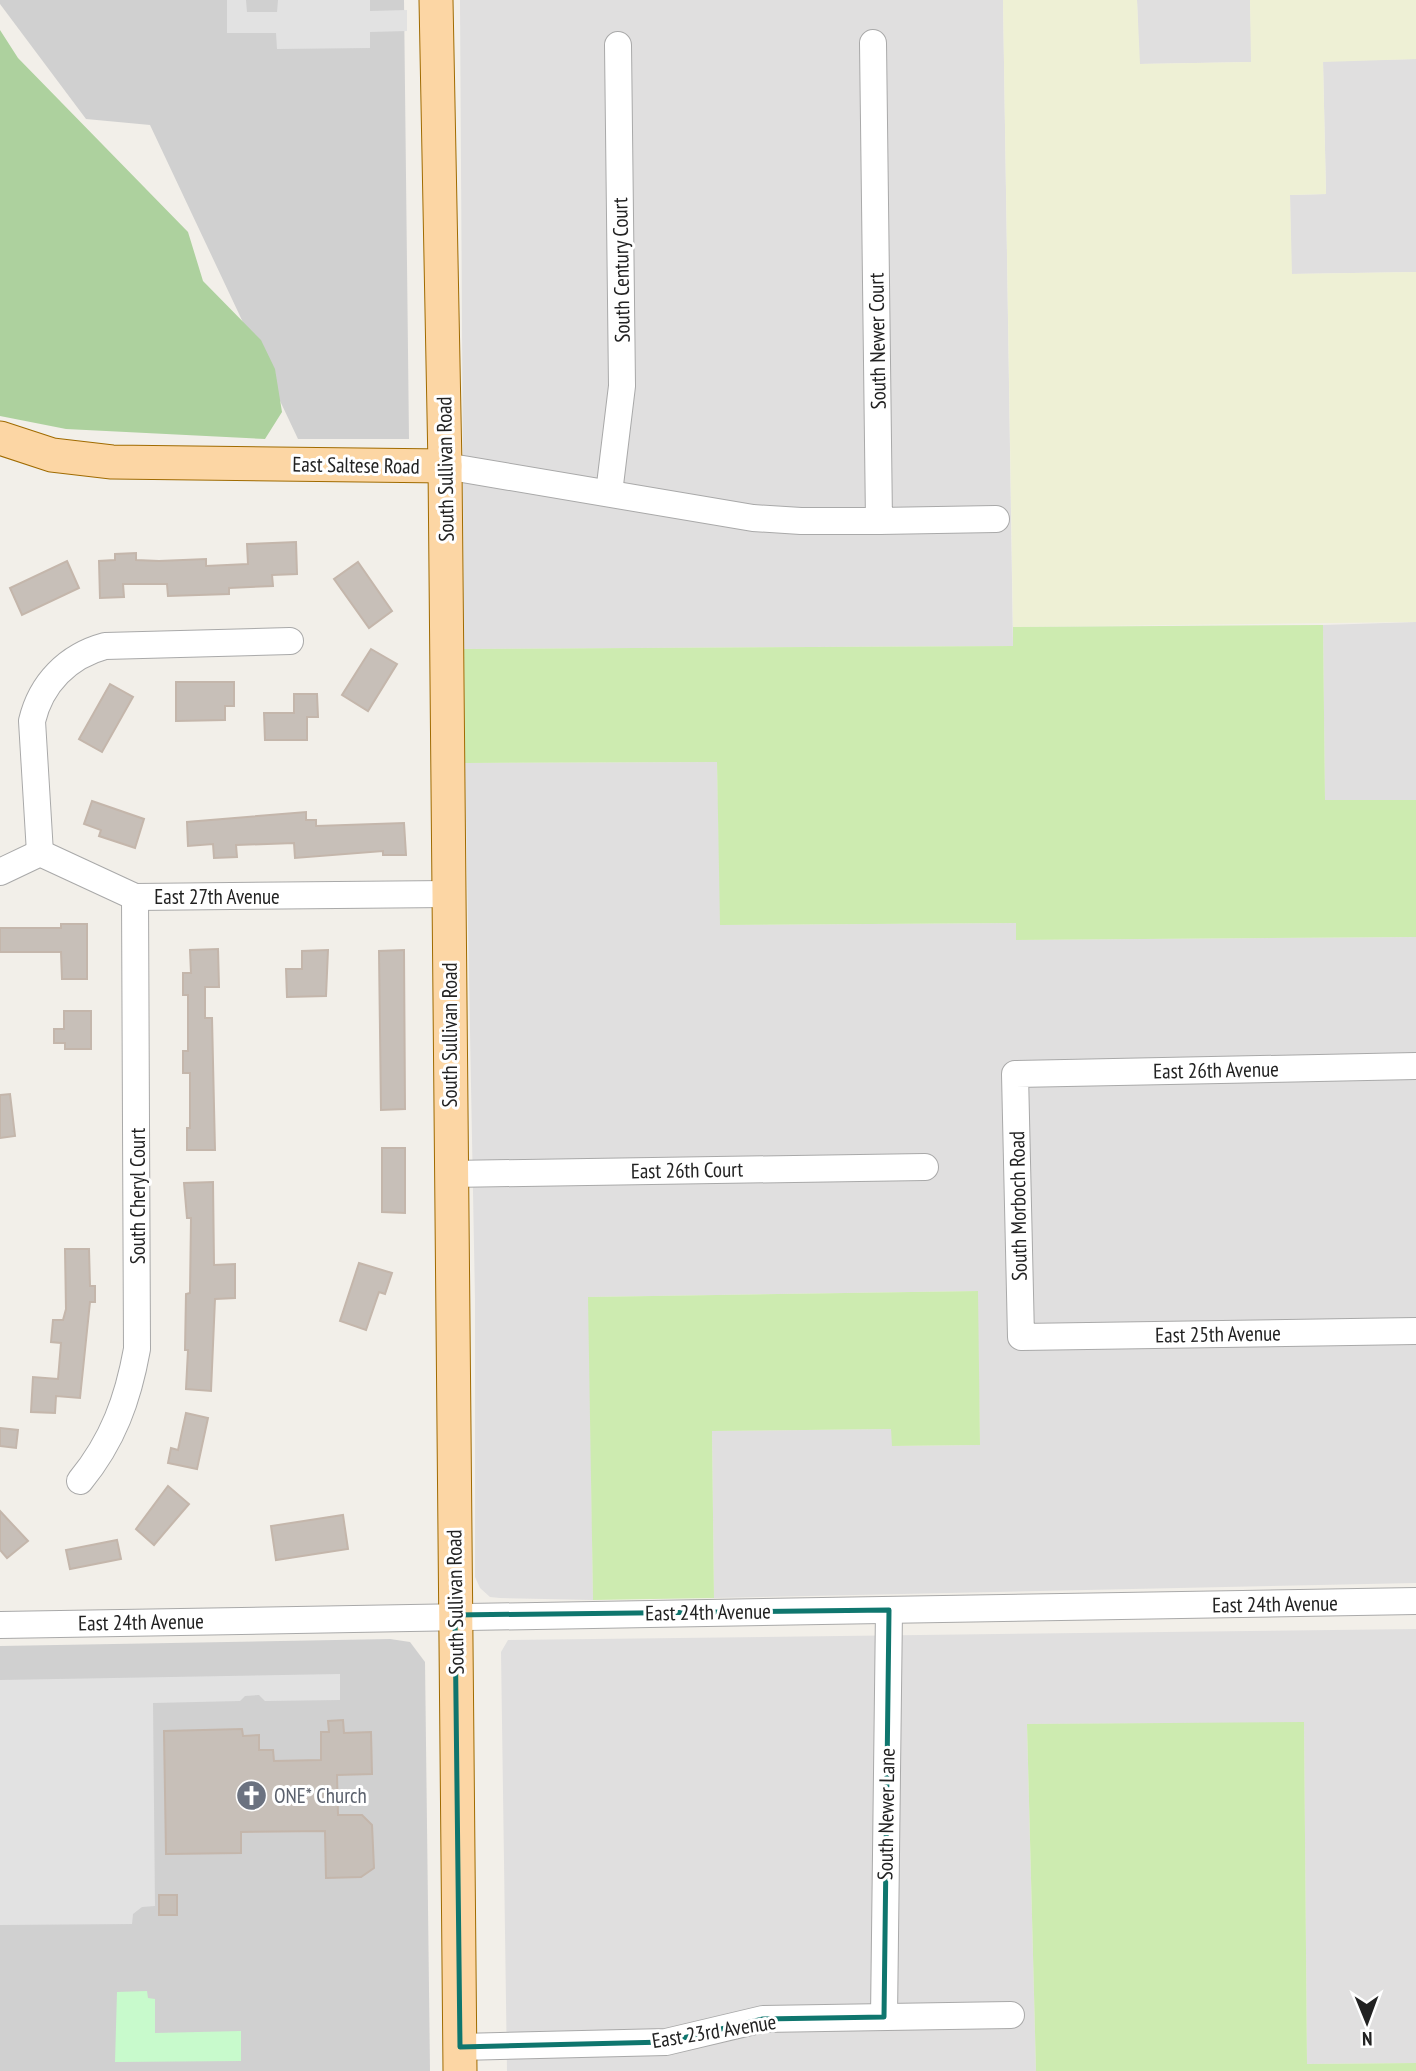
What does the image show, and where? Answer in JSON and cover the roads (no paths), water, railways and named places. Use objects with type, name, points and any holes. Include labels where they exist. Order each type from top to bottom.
[{"type":"main road","name":"South Sullivan Road","points":[[436,0],[445,466],[460,2059]]},
{"type":"main road","name":"East Saltese Road","points":[[0,438],[52,454],[112,462],[445,466]]},
{"type":"street","name":"South Newer Court","points":[[873,43],[879,521]]},
{"type":"street","name":"South Century Court","points":[[608,493],[622,386],[618,45]]},
{"type":"street","name":"East Saltese Road","points":[[445,466],[753,518],[801,522],[879,521]]},
{"type":"street","points":[[879,521],[996,519]]},
{"type":"street","points":[[0,872],[40,853],[32,721],[36,704],[44,690],[68,662],[85,651],[104,646],[290,641]]},
{"type":"street","name":"East 27th Avenue","points":[[40,853],[135,897],[448,894]]},
{"type":"street","name":"South Cheryl Court","points":[[80,1481],[100,1457],[121,1414],[137,1349],[135,897]]},
{"type":"street","name":"East 26th Avenue","points":[[1016,1074],[1416,1066]]},
{"type":"street","name":"South Morboch Road","points":[[1016,1074],[1021,1338]]},
{"type":"street","name":"East 26th Court","points":[[450,1174],[925,1167]]},
{"type":"street","name":"East 25th Avenue","points":[[1021,1338],[1416,1331]]},
{"type":"street","name":"East 24th Avenue","points":[[0,1625],[455,1615],[1416,1601]]},
{"type":"street","name":"South Newer Lane","points":[[884,2017],[889,1610]]},
{"type":"street","name":"East 23rd Avenue","points":[[460,2059],[666,2042],[763,2019],[1011,2015]]},
{"type":"place","name":"ONE* Church","points":[[251,1795]]}]
